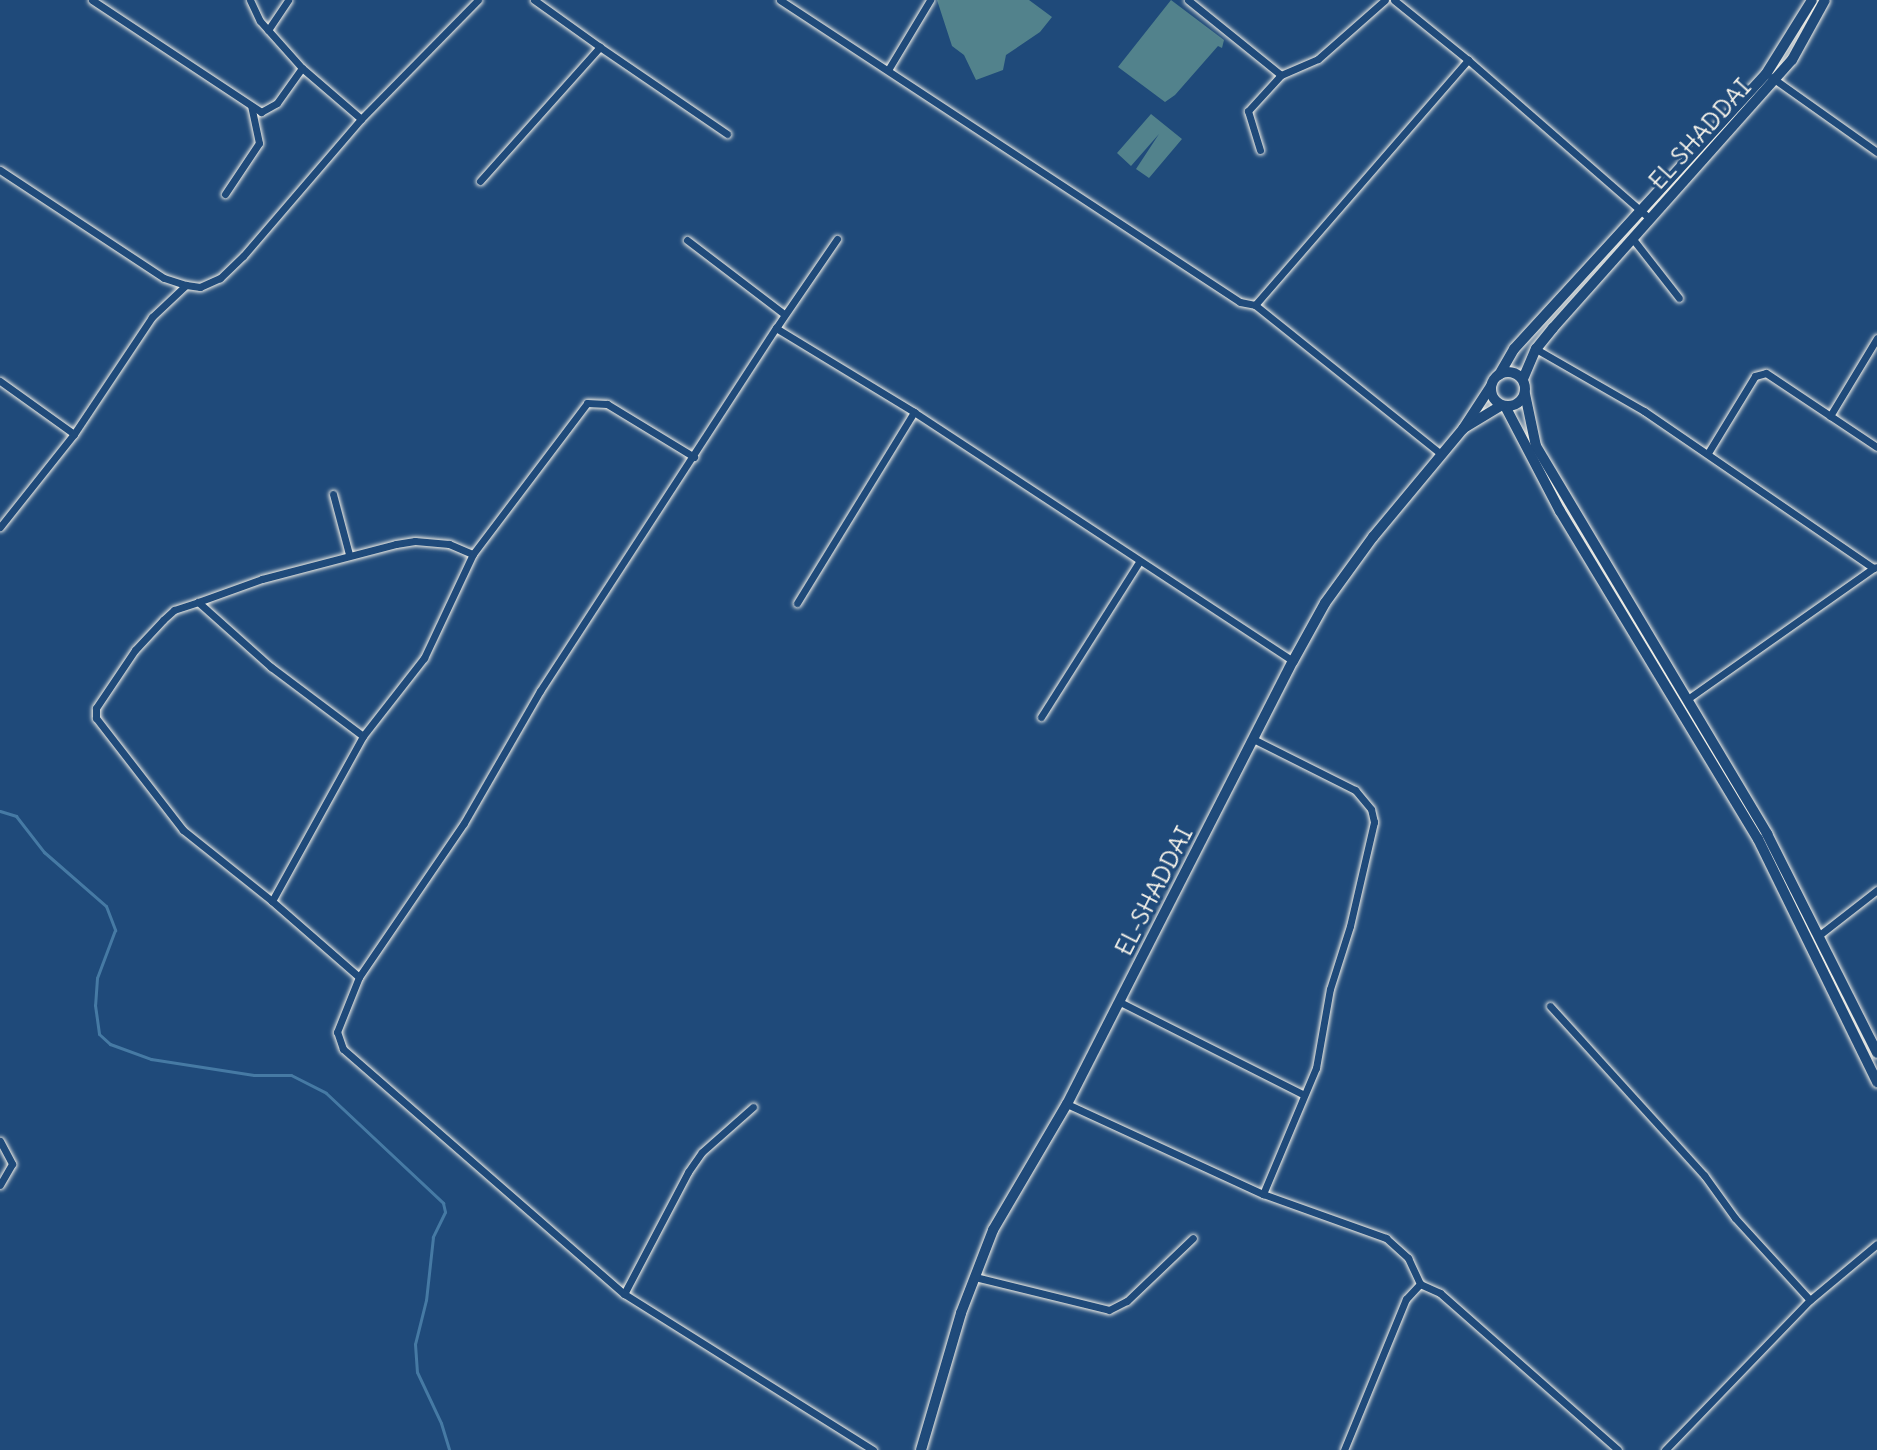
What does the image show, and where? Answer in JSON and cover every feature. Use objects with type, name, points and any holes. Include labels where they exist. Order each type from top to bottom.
[{"type":"street","points":[[92,0],[261,112],[268,110],[302,68]]},
{"type":"street","points":[[250,0],[268,30],[302,68],[361,119]]},
{"type":"street","points":[[268,30],[288,0]]},
{"type":"street","points":[[0,170],[164,278],[200,287],[220,278],[243,256],[361,119],[478,0]]},
{"type":"street","points":[[534,0],[727,134]]},
{"type":"street","points":[[780,0],[1240,302],[1255,305],[1440,453]]},
{"type":"street","points":[[888,70],[930,0]]},
{"type":"street","points":[[1188,0],[1281,75]]},
{"type":"street","points":[[1260,150],[1251,133],[1248,111],[1281,75],[1318,59],[1385,0]]},
{"type":"street","points":[[1394,0],[1646,215]]},
{"type":"street","points":[[1812,0],[1770,77],[1646,215],[1514,349],[1491,386],[1493,397],[1504,406],[1552,497],[1689,698],[1877,1052]]},
{"type":"street","name":"EL SHADDAI","points":[[1770,77],[1792,60],[1825,0]]},
{"type":"street","points":[[480,181],[600,47]]},
{"type":"street","points":[[1255,305],[1468,60]]},
{"type":"street","points":[[1770,77],[1877,152]]},
{"type":"street","points":[[225,194],[259,143],[251,106]]},
{"type":"street","name":"EL SHADDAI","points":[[1523,379],[1536,349],[1632,238],[1646,215]]},
{"type":"street","points":[[1632,238],[1679,298]]},
{"type":"street","points":[[837,239],[784,314],[540,691],[456,835],[359,977],[337,1032],[343,1049],[624,1294],[873,1450]]},
{"type":"street","points":[[687,240],[784,314]]},
{"type":"street","points":[[0,527],[74,434],[152,317],[186,285]]},
{"type":"street","points":[[776,328],[914,412],[1293,661]]},
{"type":"street","points":[[1830,416],[1877,338]]},
{"type":"street","points":[[1536,349],[1708,453],[1875,568],[1689,698]]},
{"type":"street","points":[[1499,375],[1509,372],[1523,379],[1536,446],[1614,589],[1763,836],[1877,1082]]},
{"type":"street","points":[[1708,453],[1760,373],[1766,373],[1877,447]]},
{"type":"street","points":[[0,381],[74,434]]},
{"type":"street","name":"EL-SHADDAI","points":[[921,1450],[931,1406],[975,1277],[1011,1195],[1067,1104],[1293,661],[1325,603],[1440,453],[1463,429],[1491,386]]},
{"type":"street","points":[[1463,429],[1504,406],[1520,403],[1525,394]]},
{"type":"street","points":[[272,901],[363,736],[424,658],[473,554],[558,437],[587,403],[607,404],[694,457]]},
{"type":"street","points":[[797,603],[914,412]]},
{"type":"street","points":[[333,494],[349,554]]},
{"type":"street","points":[[359,977],[272,901],[190,837],[95,712],[145,640],[174,610],[349,554],[415,541],[449,544],[473,554]]},
{"type":"street","points":[[1041,717],[1139,562]]},
{"type":"street","points":[[198,602],[260,659],[363,736]]},
{"type":"street","points":[[1253,739],[1355,790],[1371,809],[1374,822],[1350,926],[1330,989],[1316,1068],[1302,1094],[1263,1194]]},
{"type":"street","points":[[1818,936],[1877,890]]},
{"type":"street","points":[[1120,1002],[1302,1094]]},
{"type":"street","points":[[1550,1006],[1704,1175],[1735,1218],[1810,1300]]},
{"type":"street","points":[[1067,1104],[1263,1194],[1386,1238],[1408,1258],[1420,1284],[1440,1293],[1618,1450]]},
{"type":"street","points":[[624,1294],[688,1172],[702,1152],[753,1107]]},
{"type":"street","points":[[0,1141],[12,1164],[0,1185]]},
{"type":"street","points":[[975,1277],[1109,1310],[1127,1301],[1193,1238]]},
{"type":"street","points":[[1665,1450],[1810,1300],[1877,1244]]},
{"type":"street","points":[[1344,1450],[1406,1299],[1420,1284]]},
{"type":"green space","points":[[937,0],[1029,0],[1052,17],[1040,32],[1006,55],[1003,70],[976,80],[964,55],[952,46]]},
{"type":"green space","points":[[1171,0],[1224,40],[1222,48],[1218,46],[1175,95],[1165,102],[1118,67]]},
{"type":"green space","points":[[1151,114],[1182,139],[1149,178],[1136,169],[1159,134],[1131,166],[1117,153]]},
{"type":"waterway","points":[[0,811],[16,816],[44,852],[106,906],[115,930],[97,978],[95,1005],[99,1034],[110,1044],[151,1059],[254,1075],[291,1075],[326,1093],[443,1203],[445,1212],[433,1237],[426,1300],[415,1344],[417,1372],[441,1423],[449,1450]]}]
